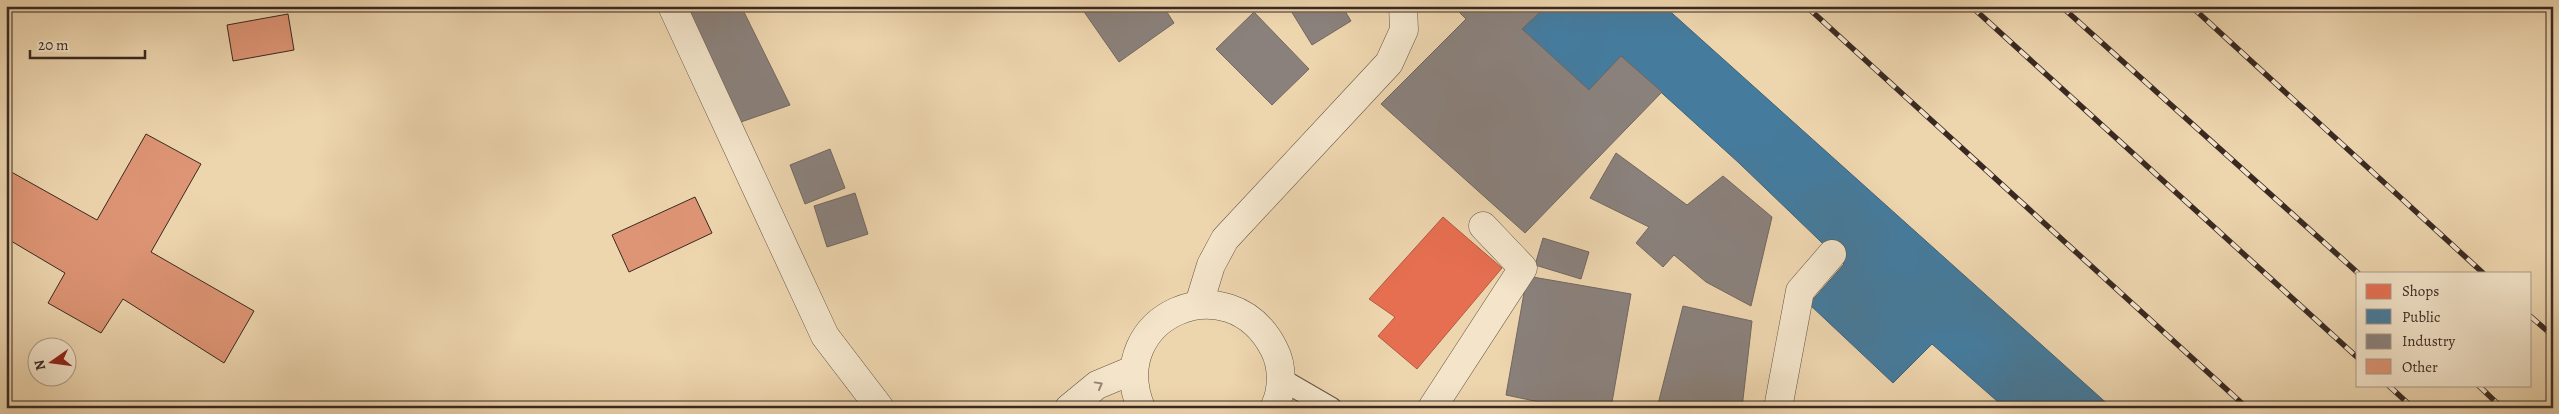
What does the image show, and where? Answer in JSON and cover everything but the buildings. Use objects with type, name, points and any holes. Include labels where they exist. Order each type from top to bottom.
[{"type":"street","points":[[672,6],[825,336],[880,408]]},
{"type":"street","points":[[1199,304],[1211,265],[1225,239],[1389,63],[1404,30],[1403,6]]},
{"type":"street","points":[[1432,408],[1523,268],[1483,226]]},
{"type":"street","points":[[1778,408],[1800,291],[1832,254]]},
{"type":"street","points":[[1141,408],[1136,396],[1133,370],[1140,346],[1154,325],[1175,310],[1199,304],[1224,306],[1247,316],[1266,333],[1278,356],[1281,379],[1274,408]]},
{"type":"street","points":[[1069,408],[1097,385],[1133,370]]},
{"type":"lane","points":[[1281,379],[1331,408]]},
{"type":"railway","points":[[1806,6],[2247,408]]},
{"type":"railway","points":[[1971,6],[2356,356]]},
{"type":"railway","points":[[2061,6],[2357,272]]},
{"type":"railway","points":[[2191,6],[2482,272]]},
{"type":"railway","points":[[2532,318],[2553,336]]},
{"type":"railway","points":[[2389,386],[2413,408]]},
{"type":"railway","points":[[2479,386],[2502,408]]}]
